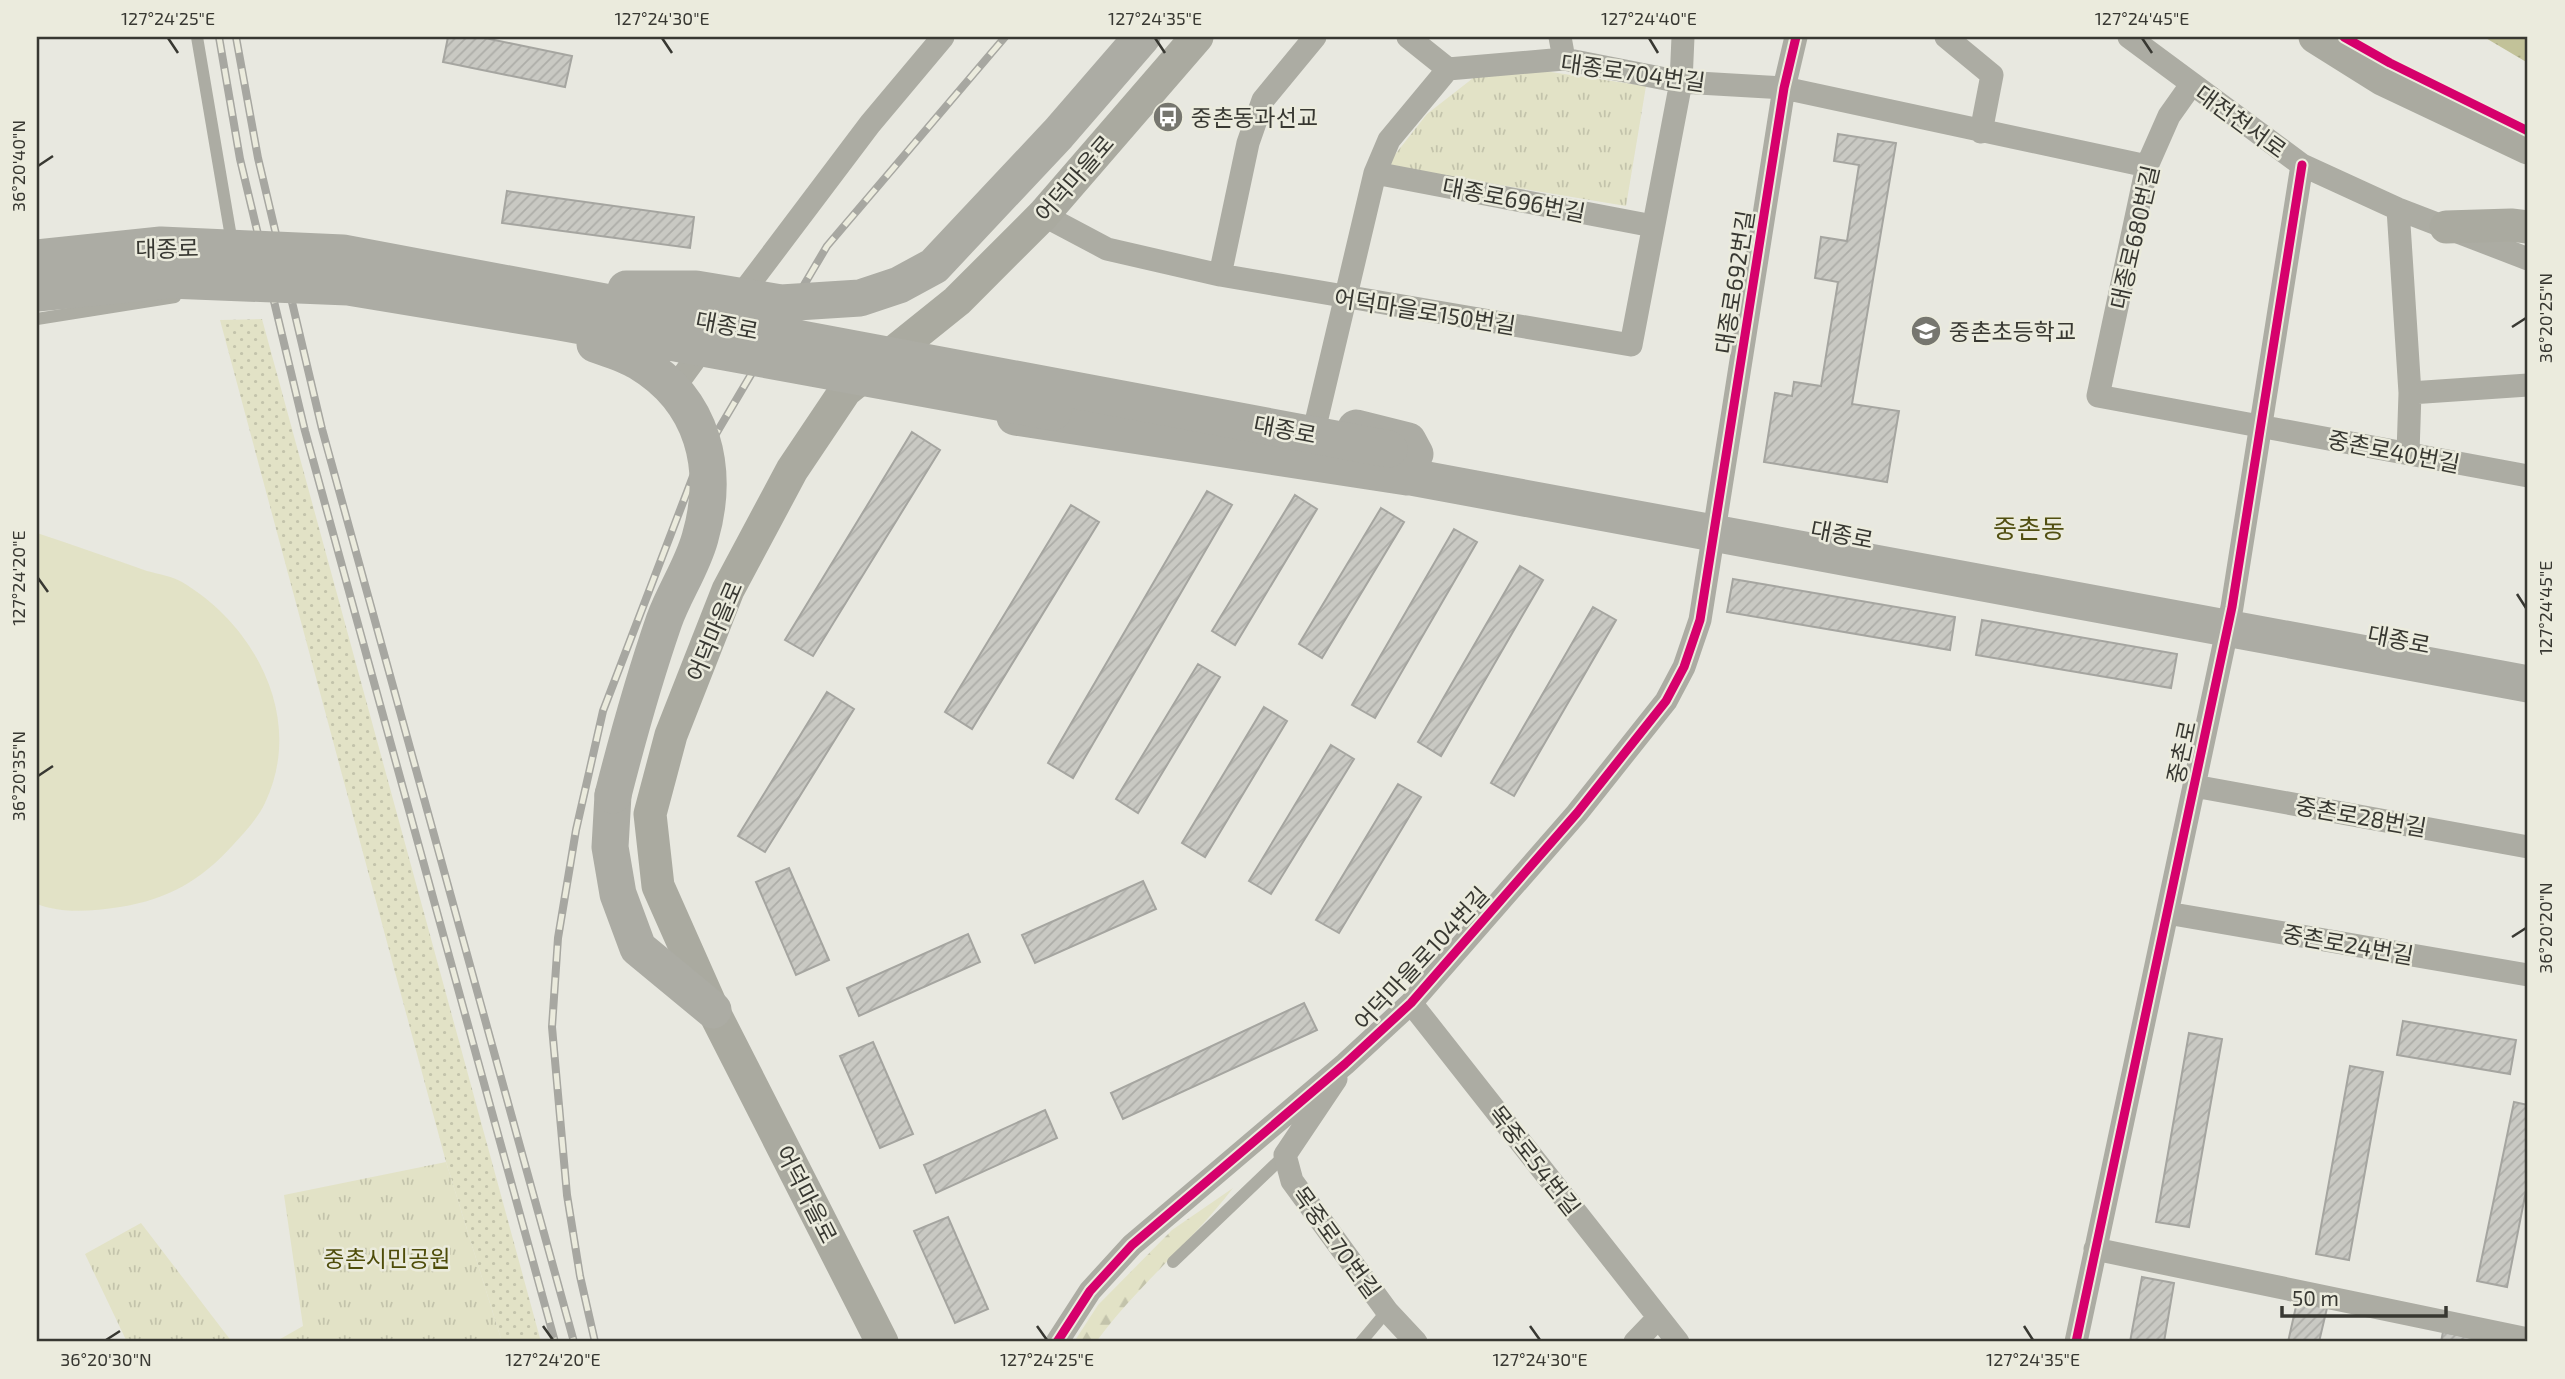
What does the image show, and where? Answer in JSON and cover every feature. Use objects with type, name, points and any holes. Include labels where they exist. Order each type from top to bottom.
[{"type":"main road","points":[[713,1010],[638,948],[618,894],[612,859],[612,795],[637,699],[666,617],[699,541],[710,498],[708,464],[700,434],[687,407],[667,383],[638,361],[590,342],[557,307],[629,289],[696,289],[781,303],[859,298],[900,285],[934,266],[943,257],[1058,134],[1142,37]]},
{"type":"main road","name":"어덕마을로","points":[[882,1342],[713,1010],[657,886],[650,814],[671,735],[728,590],[792,470],[845,391],[957,301],[1043,215],[1197,37]]},
{"type":"main road","points":[[2315,37],[2382,79],[2528,148]]},
{"type":"main road","points":[[2446,228],[2511,225],[2528,228]]},
{"type":"main road","name":"대종로","points":[[37,258],[161,245],[343,253],[557,307],[2230,618],[2528,684]]},
{"type":"main road","name":"대종로","points":[[37,293],[169,280],[348,287],[557,307]]},
{"type":"main road","points":[[845,391],[1401,463],[1408,441],[1317,418],[906,340]]},
{"type":"main road","name":"대종로","points":[[2230,618],[2528,663]]},
{"type":"street","points":[[682,377],[870,124],[943,37]]},
{"type":"street","points":[[1220,275],[1248,143],[1263,100],[1315,37]]},
{"type":"street","points":[[1317,418],[1375,173],[1390,140],[1448,69],[1408,37]]},
{"type":"street","points":[[1653,226],[1681,82],[1683,37]]},
{"type":"street","name":"대종로692번길","points":[[1717,522],[1784,88],[1796,37]]},
{"type":"street","points":[[1946,37],[1992,75],[1981,132]]},
{"type":"street","name":"대전천서로","points":[[2129,37],[2302,165],[2398,209],[2528,259]]},
{"type":"street","name":"대종로704번길","points":[[1448,69],[1562,48],[1681,82],[1784,88],[2147,166]]},
{"type":"street","name":"대종로680번길","points":[[2098,396],[2147,166],[2169,116],[2191,85]]},
{"type":"street","name":"중촌로","points":[[2076,1342],[2230,618],[2302,165]]},
{"type":"street","name":"대종로696번길","points":[[1375,173],[1653,226]]},
{"type":"street","points":[[2398,209],[2410,393],[2409,453]]},
{"type":"street","name":"어덕마을로150번길","points":[[1043,215],[1107,249],[1220,275],[1631,345],[1653,226]]},
{"type":"street","points":[[2410,393],[2528,385]]},
{"type":"street","name":"중촌로40번길","points":[[2098,396],[2528,476]]},
{"type":"street","name":"어덕마을로104번길","points":[[1057,1342],[1090,1292],[1132,1245],[1345,1064],[1411,1003],[1577,813],[1666,701],[1684,667],[1700,620],[1717,522]]},
{"type":"street","name":"중촌로28번길","points":[[2194,786],[2528,847]]},
{"type":"street","name":"중촌로24번길","points":[[2167,913],[2528,975]]},
{"type":"street","name":"목중로54번길","points":[[1411,1003],[1678,1342]]},
{"type":"street","points":[[1285,1155],[1316,1113],[1345,1064]]},
{"type":"street","name":"목중로70번길","points":[[1285,1155],[1292,1181],[1387,1311],[1416,1342]]},
{"type":"street","points":[[2095,1249],[2528,1339]]},
{"type":"street","points":[[1635,1342],[1658,1318]]},
{"type":"lane","points":[[37,318],[239,287],[197,37]]},
{"type":"lane","points":[[1173,1262],[1285,1155]]},
{"type":"lane","points":[[1361,1342],[1387,1311]]},
{"type":"green space","points":[[1544,71],[1646,86],[1626,206],[1386,166],[1427,114],[1477,75]]},
{"type":"green space","points":[[262,319],[541,1342],[502,1342],[446,1162],[220,320]]},
{"type":"green space","points":[[37,533],[182,582],[208,601],[232,623],[251,649],[266,678],[276,708],[279,739],[276,771],[259,814],[221,858],[196,878],[169,893],[138,904],[67,910],[37,904]]},
{"type":"green space","name":"중촌시민공원","points":[[446,1162],[502,1342],[275,1342],[303,1326],[284,1195]]},
{"type":"green space","points":[[1233,1188],[1096,1342],[1074,1342],[1098,1305],[1172,1230]]},
{"type":"green space","points":[[141,1223],[232,1342],[127,1342],[85,1254]]},
{"type":"water","points":[[2484,37],[2528,37],[2528,63]]},
{"type":"building","points":[[448,37],[480,37],[572,56],[565,87],[443,62]]},
{"type":"building","points":[[1838,134],[1896,143],[1852,404],[1899,411],[1887,482],[1764,462],[1775,393],[1792,396],[1794,382],[1821,386],[1838,282],[1815,278],[1821,237],[1847,241],[1859,165],[1834,161]]},
{"type":"building","points":[[507,191],[694,217],[690,248],[502,223]]},
{"type":"building","points":[[912,432],[940,450],[813,656],[785,640]]},
{"type":"building","points":[[1207,491],[1232,505],[1073,778],[1048,763]]},
{"type":"building","points":[[1295,495],[1317,509],[1235,645],[1212,631]]},
{"type":"building","points":[[1071,505],[1099,522],[972,729],[945,712]]},
{"type":"building","points":[[1381,508],[1404,522],[1322,658],[1299,644]]},
{"type":"building","points":[[1454,529],[1477,542],[1375,718],[1352,705]]},
{"type":"building","points":[[1520,566],[1543,580],[1441,756],[1418,742]]},
{"type":"building","points":[[1733,579],[1955,617],[1950,650],[1727,612]]},
{"type":"building","points":[[1593,607],[1616,620],[1514,796],[1491,783]]},
{"type":"building","points":[[1982,620],[2177,654],[2171,688],[1976,655]]},
{"type":"building","points":[[1198,664],[1220,677],[1138,813],[1116,799]]},
{"type":"building","points":[[827,692],[854,709],[765,852],[738,836]]},
{"type":"building","points":[[1264,707],[1287,721],[1205,857],[1182,843]]},
{"type":"building","points":[[1331,745],[1354,759],[1271,894],[1249,881]]},
{"type":"building","points":[[1398,784],[1421,797],[1339,933],[1316,920]]},
{"type":"building","points":[[789,868],[829,960],[796,975],[756,882]]},
{"type":"building","points":[[1143,881],[1156,909],[1035,963],[1022,935]]},
{"type":"building","points":[[968,934],[980,962],[859,1016],[847,988]]},
{"type":"building","points":[[1304,1003],[1317,1030],[1123,1119],[1111,1093]]},
{"type":"building","points":[[2403,1021],[2516,1040],[2510,1074],[2397,1055]]},
{"type":"building","points":[[2189,1033],[2222,1039],[2189,1227],[2156,1222]]},
{"type":"building","points":[[873,1042],[913,1134],[880,1148],[840,1056]]},
{"type":"building","points":[[2350,1066],[2383,1072],[2349,1260],[2316,1254]]},
{"type":"building","points":[[2514,1102],[2528,1105],[2528,1181],[2507,1287],[2477,1281]]},
{"type":"building","points":[[1045,1110],[1057,1138],[936,1193],[924,1165]]},
{"type":"building","points":[[948,1217],[988,1309],[955,1323],[914,1231]]},
{"type":"building","points":[[2142,1277],[2174,1283],[2164,1342],[2130,1342]]},
{"type":"building","points":[[2297,1302],[2327,1308],[2319,1342],[2288,1342]]},
{"type":"building","points":[[2443,1332],[2473,1338],[2472,1342],[2441,1342]]},
{"type":"railway","points":[[219,37],[240,159],[305,431],[555,1342]]},
{"type":"railway","points":[[236,37],[258,158],[322,429],[574,1342]]},
{"type":"railway","points":[[595,1342],[580,1276],[567,1195],[552,1027],[558,938],[576,830],[603,711],[697,466],[827,246],[1005,37]]},
{"type":"cycle path","points":[[1057,1342],[1090,1291],[1132,1245],[1345,1064],[1411,1003],[1577,813],[1666,701],[1684,667],[1700,620],[1784,88],[1796,37]]},
{"type":"cycle path","points":[[2344,37],[2390,63],[2528,131]]},
{"type":"cycle path","points":[[2076,1342],[2232,607],[2302,165]]},
{"type":"place","name":"중촌동과선교","points":[[1168,117]]},
{"type":"place","name":"중촌초등학교","points":[[1926,331]]},
{"type":"district","name":"중촌동","points":[[2029,527]]}]
